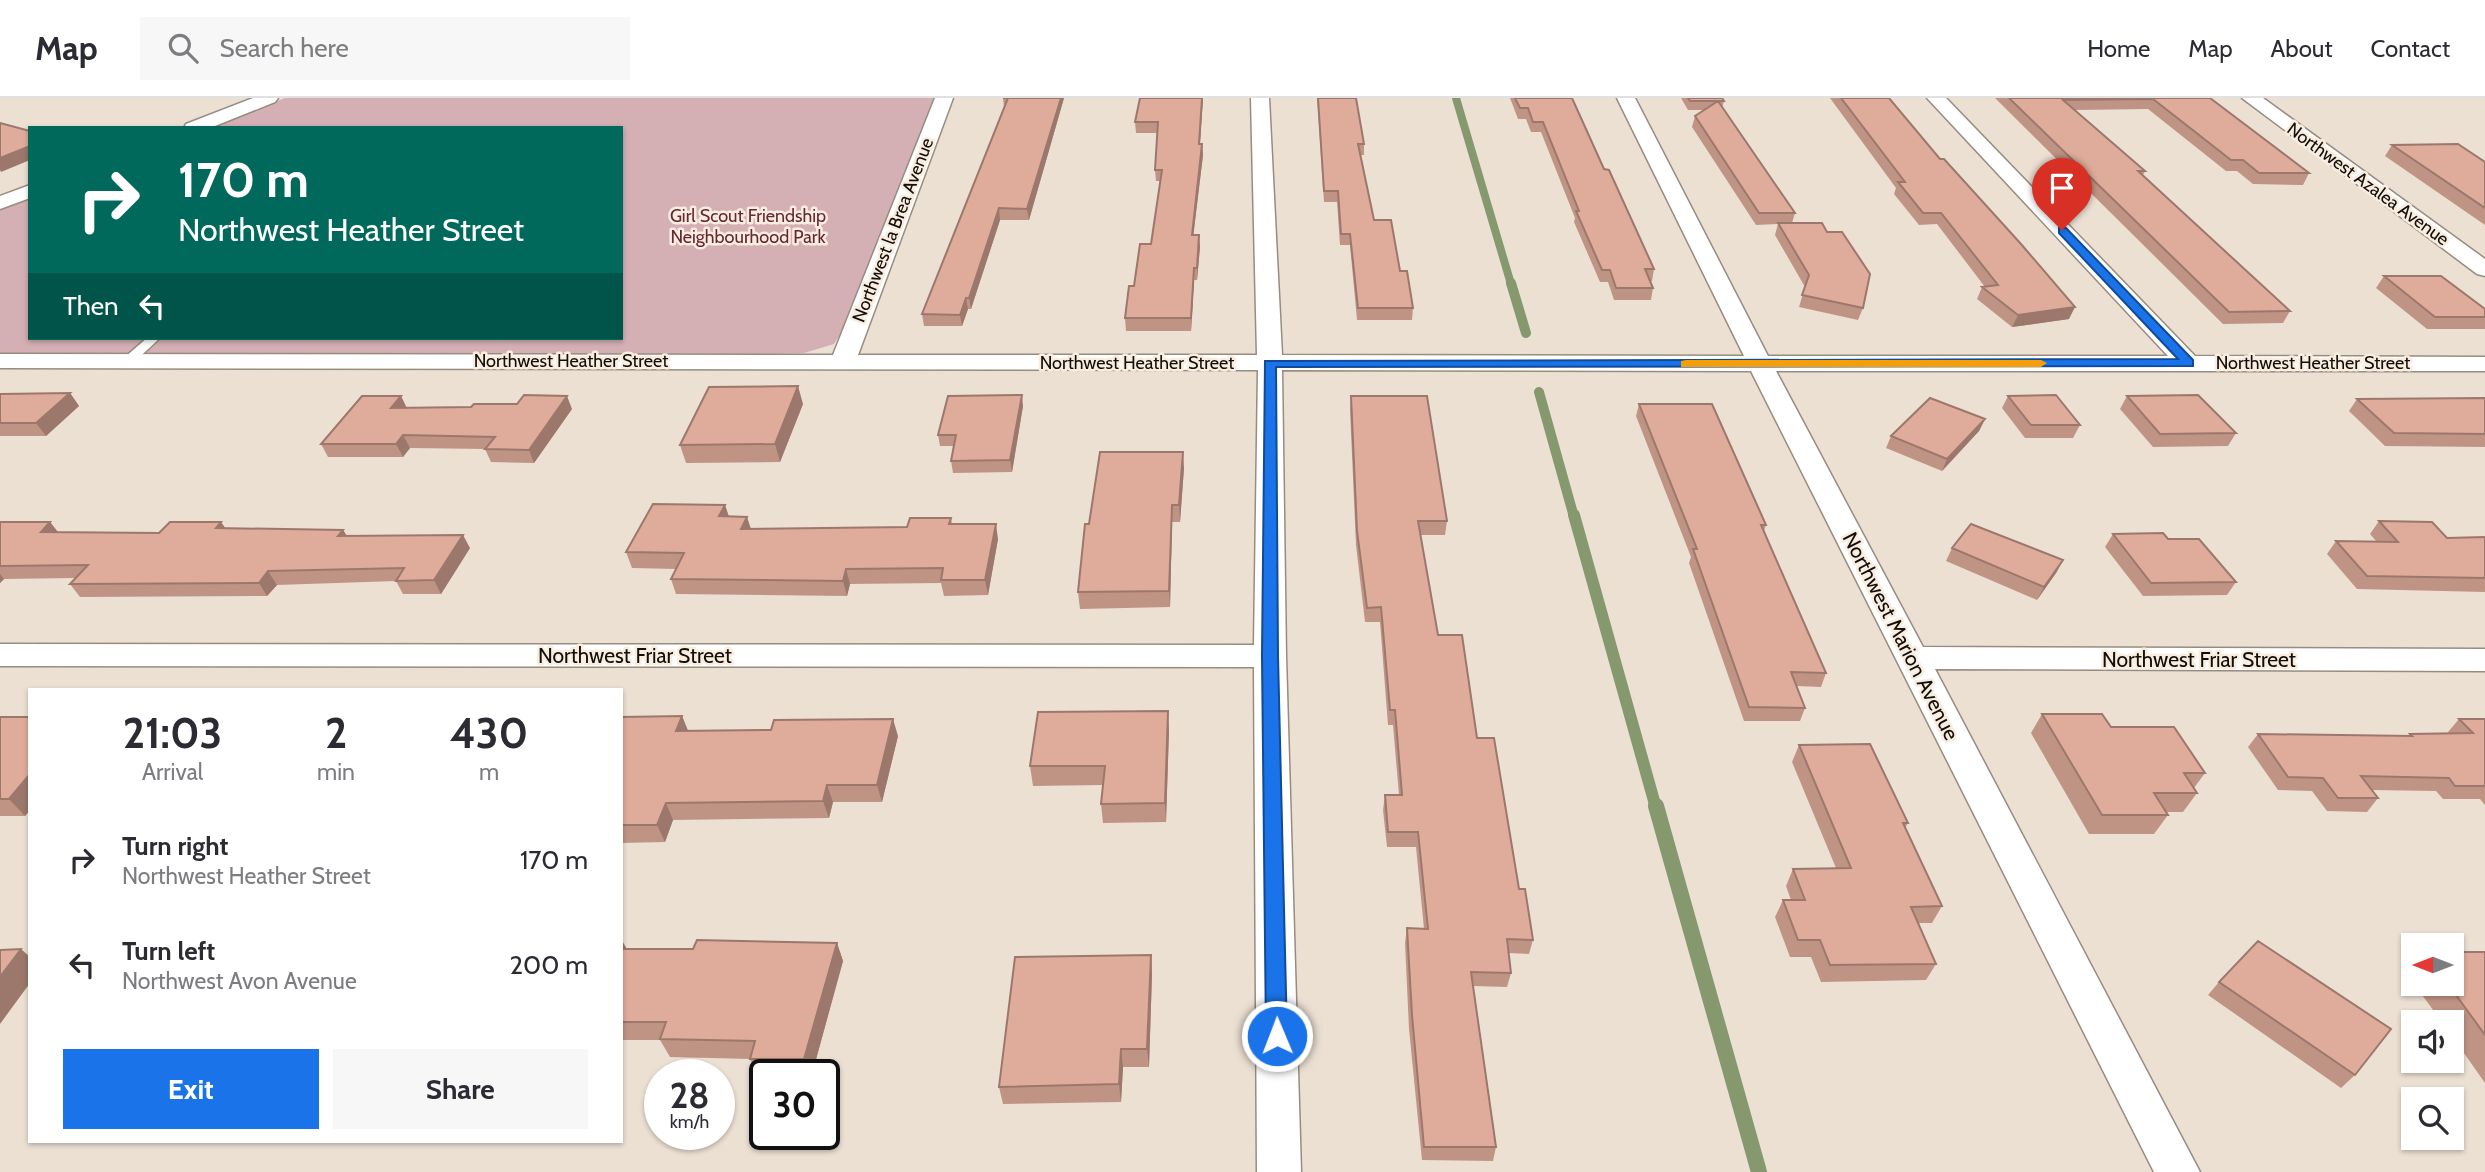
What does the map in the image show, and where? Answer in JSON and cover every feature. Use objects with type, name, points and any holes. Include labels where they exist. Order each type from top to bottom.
[{"type":"street","points":[[198,126],[269,98]]},
{"type":"street","name":"Northwest la Brea Avenue","points":[[843,361],[944,98]]},
{"type":"street","points":[[1260,98],[1270,364],[1270,656],[1279,1172]]},
{"type":"street","name":"Northwest Marion Avenue","points":[[1626,98],[1760,364],[2178,1172]]},
{"type":"street","points":[[1936,98],[2188,363]]},
{"type":"street","name":"Northwest Azalea Avenue","points":[[2251,98],[2485,269]]},
{"type":"street","points":[[0,203],[28,192]]},
{"type":"street","name":"Northwest Heather Street","points":[[0,361],[2485,364]]},
{"type":"street","name":"Northwest Friar Street","points":[[0,655],[1270,656]]},
{"type":"street","name":"Northwest Friar Street","points":[[1913,658],[2485,660]]},
{"type":"lane","points":[[128,361],[152,340]]},
{"type":"green space","name":"Girl Scout Friendship Neighbourhood Park","points":[[285,98],[936,98],[843,330],[834,344],[804,353],[720,356],[0,355],[0,209],[28,199],[28,340],[623,340],[623,126],[215,126]]},
{"type":"building","points":[[1008,98],[1061,98],[1027,209],[999,208],[969,298],[966,298],[960,315],[922,314]]},
{"type":"building","points":[[1140,98],[1202,98],[1199,144],[1202,144],[1192,235],[1199,235],[1191,318],[1125,318],[1129,286],[1134,286],[1140,244],[1151,244],[1162,170],[1155,170],[1158,122],[1135,122]]},
{"type":"building","points":[[1318,98],[1356,98],[1364,144],[1358,144],[1374,220],[1391,220],[1400,271],[1407,271],[1413,308],[1358,308],[1350,234],[1341,234],[1338,191],[1324,191]]},
{"type":"building","points":[[1515,98],[1572,98],[1604,169],[1609,170],[1654,269],[1645,269],[1653,288],[1616,288],[1610,270],[1602,270],[1576,211],[1579,211],[1543,122],[1533,122],[1528,108],[1520,108]]},
{"type":"building","points":[[1688,98],[1722,98],[1724,101],[1690,101]]},
{"type":"building","points":[[1841,98],[1889,98],[1940,159],[1944,159],[2075,307],[2018,315],[1982,287],[1998,285],[1941,213],[1923,213],[1898,182],[1905,182]]},
{"type":"building","points":[[2009,98],[2210,98],[2309,173],[2259,173],[2243,160],[2231,160],[2153,99],[2063,100],[2145,171],[2138,171],[2290,311],[2229,312]]},
{"type":"building","points":[[1718,101],[1795,213],[1759,213],[1695,116]]},
{"type":"building","points":[[0,123],[28,130],[28,147],[0,158]]},
{"type":"building","points":[[2458,144],[2485,162],[2485,208],[2392,145]]},
{"type":"building","points":[[1778,223],[1822,223],[1827,232],[1842,232],[1870,274],[1863,308],[1802,295],[1809,275]]},
{"type":"building","points":[[2384,276],[2441,276],[2485,309],[2485,317],[2435,317]]},
{"type":"building","points":[[798,386],[775,444],[680,445],[709,387]]},
{"type":"building","points":[[70,393],[36,423],[0,423],[0,394]]},
{"type":"building","points":[[524,395],[567,396],[529,450],[485,449],[495,437],[403,435],[396,444],[321,444],[362,396],[401,396],[391,408],[517,404]]},
{"type":"building","points":[[1022,395],[1010,460],[951,461],[956,435],[938,435],[948,396]]},
{"type":"building","points":[[2056,395],[2080,425],[2031,425],[2008,396]]},
{"type":"building","points":[[2198,395],[2236,433],[2160,434],[2127,396]]},
{"type":"building","points":[[1351,396],[1427,396],[1447,521],[1418,521],[1438,635],[1462,635],[1477,738],[1494,738],[1519,889],[1525,889],[1533,940],[1507,939],[1511,973],[1471,972],[1496,1147],[1424,1147],[1407,928],[1428,929],[1418,832],[1388,832],[1385,795],[1402,795],[1395,710],[1390,710],[1381,607],[1367,608],[1357,531]]},
{"type":"building","points":[[1930,398],[1985,419],[1947,459],[1891,436]]},
{"type":"building","points":[[2485,398],[2485,434],[2394,433],[2357,399]]},
{"type":"building","points":[[1639,404],[1712,404],[1766,525],[1761,525],[1826,673],[1791,672],[1805,708],[1749,707],[1693,549],[1697,549]]},
{"type":"building","points":[[1100,452],[1183,452],[1179,505],[1172,505],[1169,591],[1078,592],[1085,524],[1089,524]]},
{"type":"building","points":[[653,504],[725,505],[719,516],[747,517],[741,529],[907,527],[910,518],[951,518],[949,524],[996,524],[985,580],[941,580],[943,568],[846,569],[843,581],[671,579],[684,553],[626,552]]},
{"type":"building","points":[[2379,521],[2432,522],[2447,538],[2485,537],[2485,578],[2367,576],[2336,541],[2398,542]]},
{"type":"building","points":[[0,522],[50,522],[41,532],[159,533],[170,522],[221,522],[216,528],[343,530],[338,536],[463,535],[434,580],[396,581],[404,568],[268,571],[259,583],[70,584],[88,565],[0,566]]},
{"type":"building","points":[[1971,524],[2063,560],[2044,587],[1952,548]]},
{"type":"building","points":[[2163,533],[2168,539],[2199,539],[2236,582],[2151,583],[2113,534]]},
{"type":"building","points":[[1168,711],[1165,803],[1101,804],[1105,766],[1030,766],[1038,712]]},
{"type":"building","points":[[2042,714],[2102,714],[2111,727],[2174,727],[2205,773],[2184,773],[2197,793],[2154,793],[2168,815],[2102,815]]},
{"type":"building","points":[[682,716],[676,731],[771,730],[774,720],[893,719],[877,785],[827,785],[823,801],[666,803],[657,825],[623,825],[623,717]]},
{"type":"building","points":[[0,717],[28,717],[28,776],[9,799],[0,799]]},
{"type":"building","points":[[2459,719],[2485,719],[2485,786],[2455,786],[2449,778],[2361,776],[2378,798],[2338,798],[2323,778],[2288,777],[2258,734],[2412,736],[2410,734],[2473,733]]},
{"type":"building","points":[[1870,744],[1908,823],[1903,823],[1942,906],[1911,907],[1936,964],[1830,965],[1820,940],[1798,940],[1783,900],[1805,900],[1793,869],[1851,868],[1799,745]]},
{"type":"building","points":[[697,940],[837,943],[804,1059],[750,1059],[755,1041],[660,1039],[666,1022],[623,1022],[623,949],[693,949]]},
{"type":"building","points":[[2258,941],[2391,1029],[2355,1075],[2219,982]]},
{"type":"building","points":[[21,949],[0,977],[0,950]]},
{"type":"building","points":[[2464,952],[2485,952],[2485,1035],[2457,996],[2464,996]]},
{"type":"building","points":[[1151,955],[1147,1049],[1121,1049],[1119,1084],[999,1087],[1015,957]]},
{"type":"waterway","points":[[1456,98],[1511,284]]},
{"type":"waterway","points":[[1511,283],[1526,333]]},
{"type":"waterway","points":[[1539,392],[1574,517]]},
{"type":"waterway","points":[[1574,515],[1656,808]]},
{"type":"waterway","points":[[1656,806],[1759,1172]]},
{"type":"slow traffic","points":[[1686,364],[2041,363]]},
{"type":"route","points":[[1277,1036],[1270,656],[1270,364],[2188,363],[2062,230]]}]
